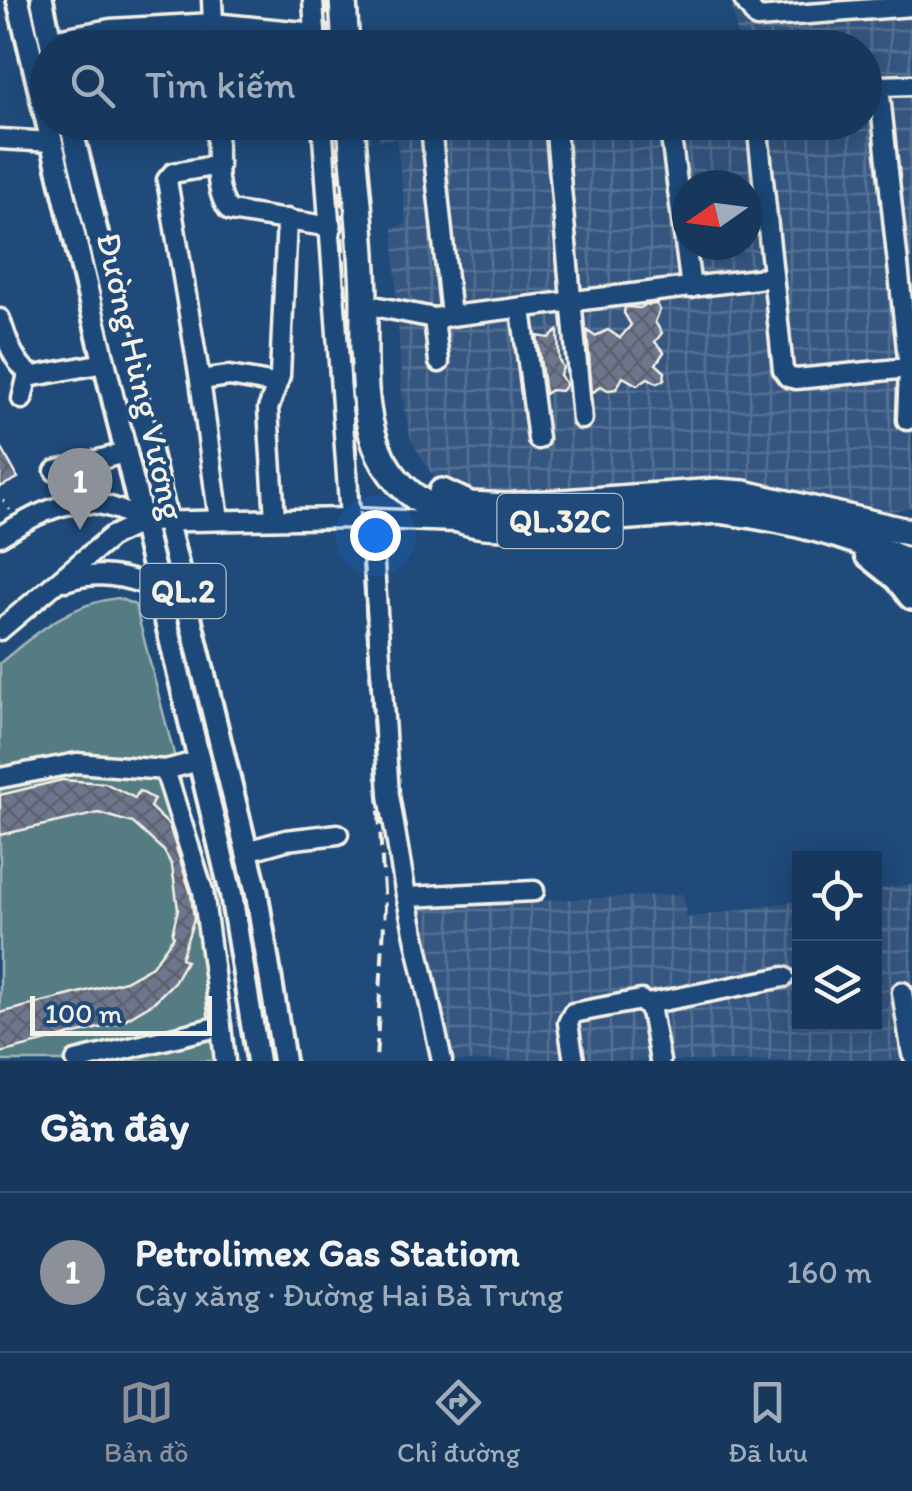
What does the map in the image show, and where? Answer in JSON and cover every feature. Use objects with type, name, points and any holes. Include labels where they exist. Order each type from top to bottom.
[{"type":"highway","points":[[343,0],[345,30]]},
{"type":"highway","name":"QL.32C","points":[[353,140],[364,304],[364,409],[371,437],[389,470],[420,500],[440,509],[509,524],[719,510],[779,520],[884,550],[912,565]]},
{"type":"highway","name":"QL.32C","points":[[364,304],[375,349],[378,407],[401,460],[427,486],[470,514],[506,507],[730,492],[912,537],[912,565]]},
{"type":"highway","points":[[848,540],[898,578],[912,596]]},
{"type":"main road","name":"Đường Hùng Vương","points":[[18,0],[30,50]]},
{"type":"main road","points":[[42,0],[49,30]]},
{"type":"main road","name":"Đường Hùng Vương","points":[[74,140],[247,851],[284,1061]]},
{"type":"main road","name":"Đường Hùng Vương","points":[[52,142],[230,894],[258,1061]]},
{"type":"street","points":[[212,0],[214,30]]},
{"type":"street","points":[[313,0],[314,30]]},
{"type":"street","points":[[744,0],[757,18],[862,6],[912,6]]},
{"type":"street","points":[[110,30],[214,23],[256,30]]},
{"type":"street","points":[[882,86],[912,85]]},
{"type":"street","points":[[882,99],[903,236],[911,368],[906,420]]},
{"type":"street","points":[[0,139],[52,142]]},
{"type":"street","points":[[218,140],[220,191],[230,212],[332,227]]},
{"type":"street","points":[[324,140],[350,518]]},
{"type":"street","points":[[432,140],[443,317],[439,362]]},
{"type":"street","points":[[556,140],[582,420]]},
{"type":"street","points":[[671,140],[691,288]]},
{"type":"street","points":[[759,140],[783,370],[796,378],[911,368]]},
{"type":"street","points":[[219,165],[173,173],[166,180],[219,520]]},
{"type":"street","points":[[275,519],[268,408],[282,359],[287,218]]},
{"type":"street","points":[[364,304],[443,317],[773,277]]},
{"type":"street","points":[[522,308],[538,439]]},
{"type":"street","points":[[0,319],[9,345],[28,374],[104,362]]},
{"type":"street","points":[[22,399],[28,374]]},
{"type":"street","points":[[200,380],[230,376],[276,384]]},
{"type":"street","points":[[55,471],[126,453]]},
{"type":"street","points":[[0,536],[40,512],[83,501],[113,506],[142,522]]},
{"type":"street","points":[[371,518],[440,509]]},
{"type":"street","points":[[0,630],[112,536],[142,522],[470,514]]},
{"type":"street","points":[[371,518],[389,794],[442,1061]]},
{"type":"street","points":[[54,584],[102,574],[158,589]]},
{"type":"street","points":[[0,778],[77,763],[165,770],[199,761]]},
{"type":"street","points":[[165,770],[203,891],[225,1061]]},
{"type":"street","points":[[247,851],[286,840],[338,834]]},
{"type":"street","points":[[407,897],[534,891]]},
{"type":"street","points":[[647,1004],[784,977]]},
{"type":"street","points":[[902,992],[912,1054]]},
{"type":"street","points":[[574,1061],[568,1023],[573,1013],[642,1000],[647,1004],[660,1061]]},
{"type":"street","points":[[76,1061],[221,1026]]},
{"type":"shaded area","points":[[731,0],[912,0],[912,507],[891,511],[749,484],[553,496],[467,495],[432,475],[411,440],[402,397],[393,228],[406,225],[397,140],[882,140],[882,30],[736,30]]},
{"type":"shaded area","points":[[912,884],[912,1061],[454,1061],[419,906],[683,894],[686,918],[792,902],[792,1031],[882,1031],[882,889]]},
{"type":"green space","points":[[118,598],[135,605],[214,907],[233,1061],[0,1061],[0,663],[69,613]]},
{"type":"building","points":[[657,304],[660,310],[655,322],[662,333],[655,342],[664,352],[656,364],[665,372],[664,380],[657,383],[648,378],[637,385],[623,377],[616,389],[601,386],[592,393],[587,331],[595,336],[608,330],[620,338],[631,325],[625,307]]},
{"type":"building","points":[[558,331],[563,368],[560,375],[566,385],[561,391],[545,394],[537,336],[549,338]]},
{"type":"building","points":[[0,445],[18,478],[0,487]]},
{"type":"building","points":[[62,780],[105,783],[135,798],[139,791],[154,799],[150,807],[169,825],[191,894],[194,919],[181,958],[186,961],[174,982],[153,1003],[119,1023],[0,1053],[0,1013],[125,981],[152,966],[174,936],[178,909],[172,866],[164,851],[133,823],[99,813],[0,835],[0,795]]},
{"type":"railway","points":[[327,0],[329,30]]},
{"type":"railway","points":[[336,140],[385,907],[376,1061]]},
{"type":"place","name":"Petrolimex Gas Statiom","points":[[80,530]]}]
